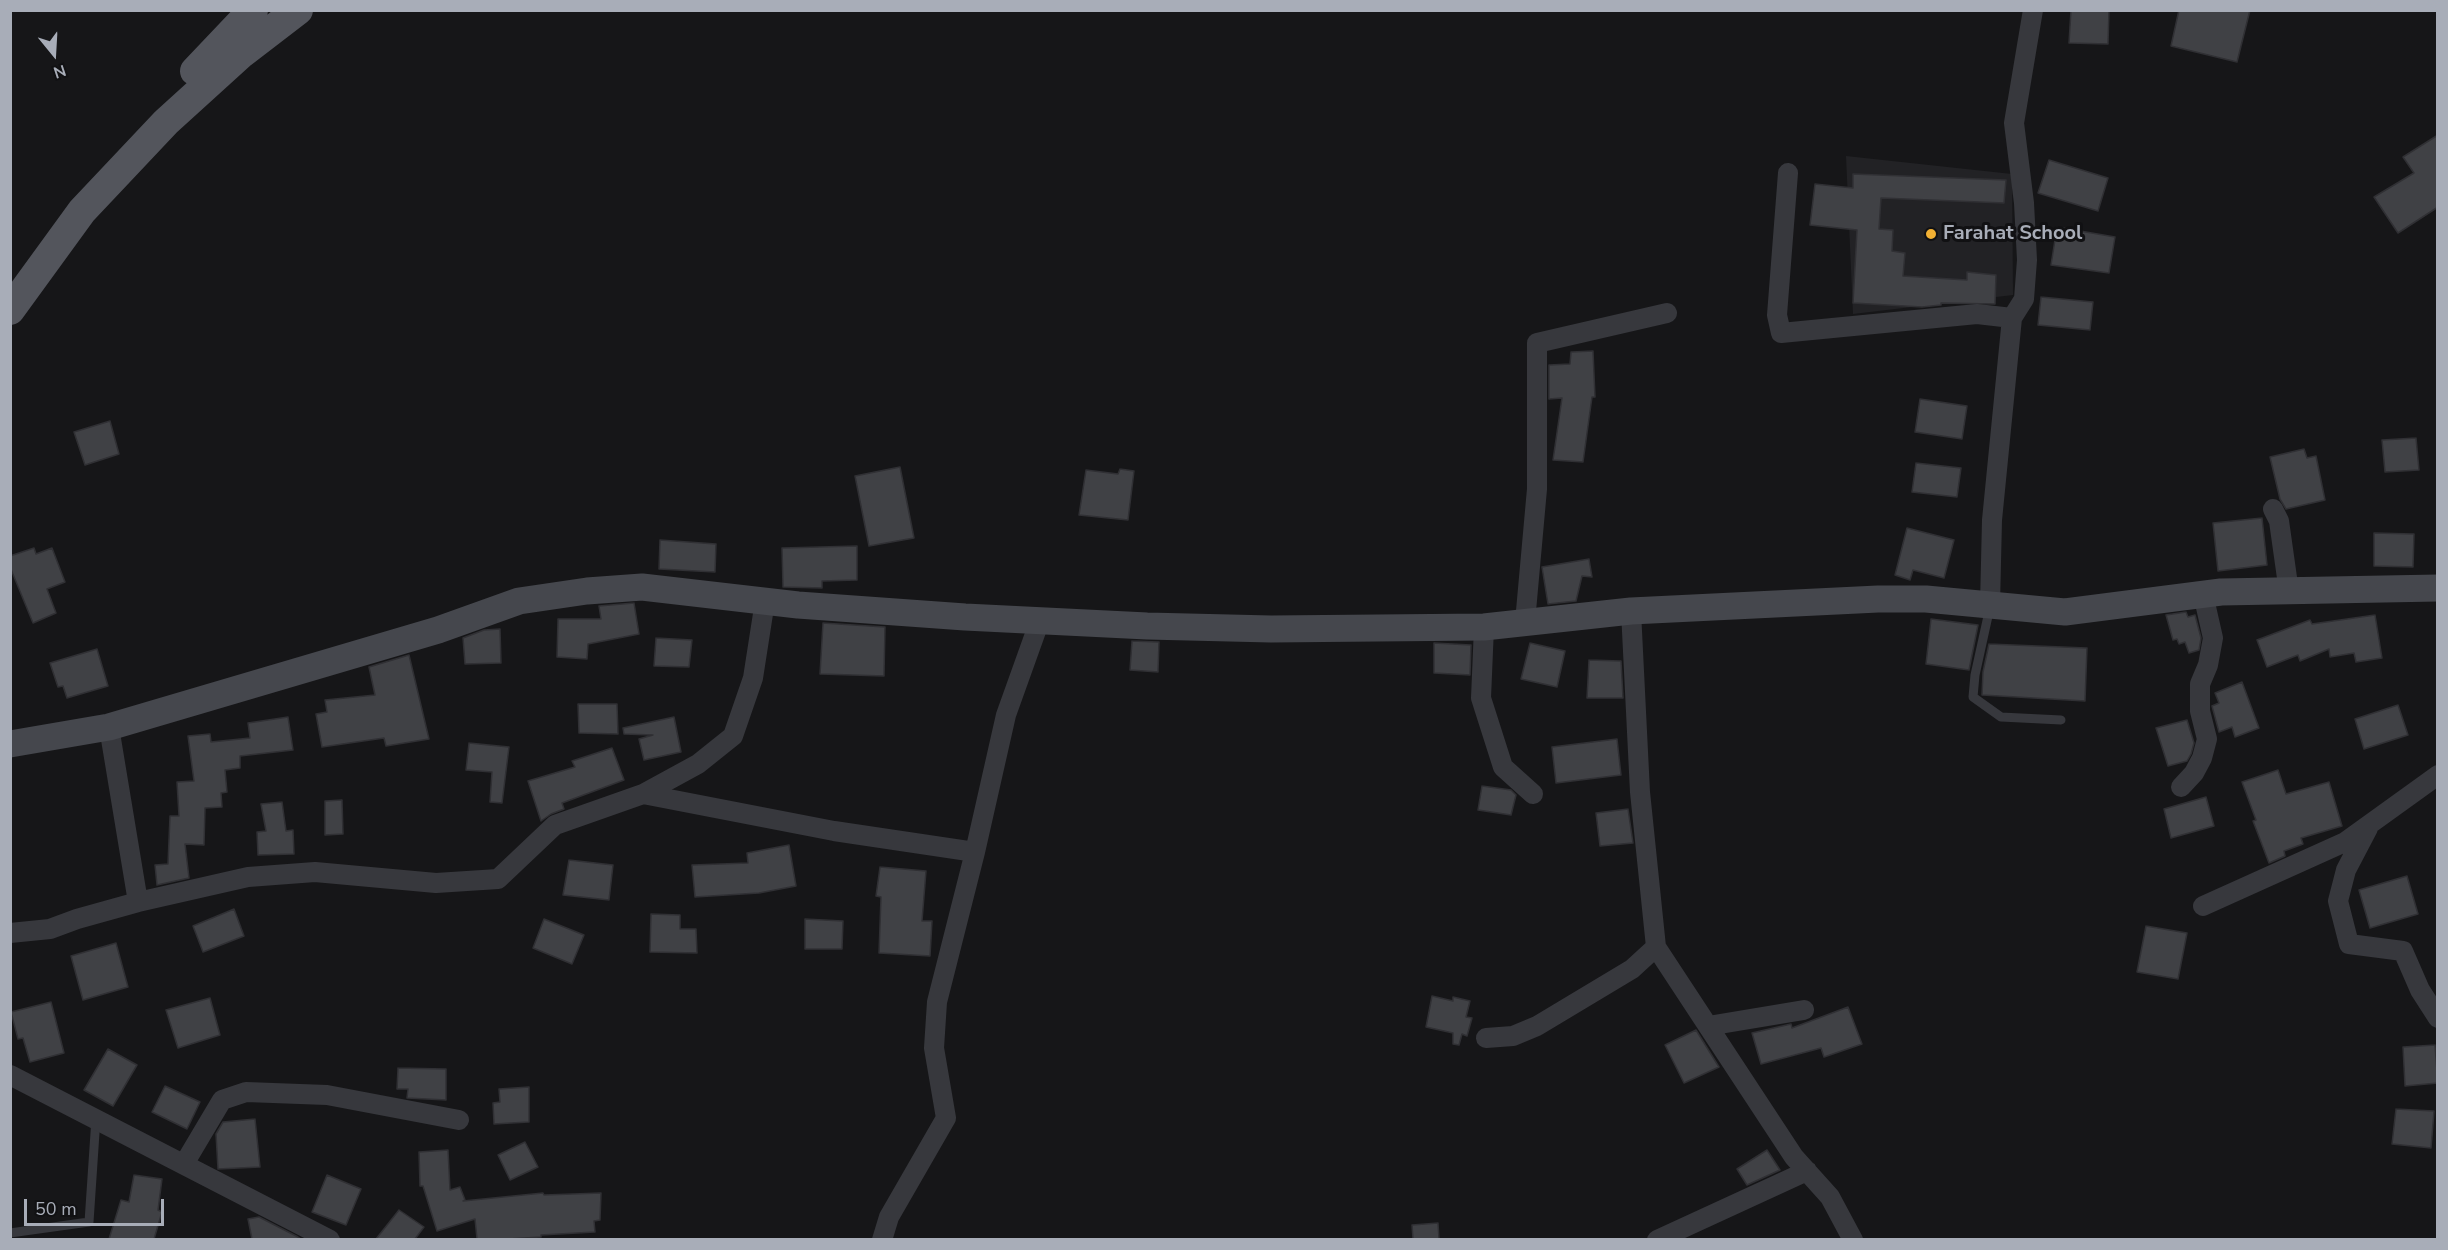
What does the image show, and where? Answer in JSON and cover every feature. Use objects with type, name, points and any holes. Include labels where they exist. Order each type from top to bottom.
[{"type":"main road","points":[[114,177],[127,140],[253,10]]},
{"type":"main road","points":[[10,310],[82,211],[166,122],[242,53],[298,10]]},
{"type":"street","points":[[1990,605],[1992,520],[2012,318],[2024,299],[2026,260],[2024,203],[2014,123],[2032,10]]},
{"type":"street","points":[[1788,173],[1777,315],[1781,333],[1977,314],[2012,318]]},
{"type":"street","points":[[1525,622],[1538,489],[1537,343],[1667,313]]},
{"type":"street","points":[[2273,509],[2279,521],[2289,592]]},
{"type":"street","points":[[10,744],[109,727],[438,630],[519,601],[586,591],[642,587],[765,601],[1040,620],[1147,626],[1271,629],[1484,627],[1631,611],[1878,599],[1926,599],[2065,612],[2203,594],[2438,588]]},
{"type":"street","points":[[2181,787],[2194,773],[2202,758],[2207,739],[2200,711],[2200,684],[2208,664],[2214,638],[2203,594]]},
{"type":"street","points":[[10,933],[50,929],[138,902],[248,878],[315,872],[436,883],[498,879],[555,825],[643,794],[698,764],[733,736],[753,678],[765,601]]},
{"type":"street","points":[[1631,611],[1640,792],[1656,947],[1794,1157],[1830,1197],[1853,1239]]},
{"type":"street","points":[[882,1239],[889,1217],[946,1118],[934,1048],[936,1002],[975,852],[1006,715],[1040,620]]},
{"type":"street","points":[[1484,627],[1481,698],[1503,767],[1533,794]]},
{"type":"street","points":[[109,727],[138,902]]},
{"type":"street","points":[[2203,906],[2345,842],[2438,775]]},
{"type":"street","points":[[643,794],[834,831],[975,852]]},
{"type":"street","points":[[2369,825],[2346,870],[2337,901],[2349,944],[2403,951],[2420,990],[2438,1018]]},
{"type":"street","points":[[1486,1038],[1514,1036],[1537,1026],[1632,969],[1656,947]]},
{"type":"street","points":[[1708,1026],[1804,1010]]},
{"type":"street","points":[[10,1075],[330,1239]]},
{"type":"street","points":[[184,1164],[222,1100],[246,1092],[327,1095],[459,1119]]},
{"type":"street","points":[[1657,1239],[1807,1171]]},
{"type":"lane","points":[[1990,605],[1975,675],[1973,697],[2001,717],[2061,720]]},
{"type":"lane","points":[[10,1233],[89,1222],[96,1118]]},
{"type":"shaded area","name":"Farahat School","points":[[1846,156],[2012,174],[2013,295],[1853,314]]},
{"type":"building","points":[[2071,10],[2109,10],[2108,44],[2069,43]]},
{"type":"building","points":[[2179,10],[2250,10],[2237,62],[2171,46]]},
{"type":"building","points":[[2438,135],[2438,207],[2398,233],[2374,197],[2414,173],[2403,157]]},
{"type":"building","points":[[2049,160],[2108,178],[2098,211],[2038,193]]},
{"type":"building","points":[[1853,174],[2006,180],[2004,203],[1881,198],[1879,229],[1893,230],[1892,251],[1905,253],[1903,276],[1967,280],[1967,272],[1996,275],[1995,304],[1941,303],[1941,305],[1922,307],[1853,303],[1857,230],[1810,225],[1815,184],[1853,188]]},
{"type":"building","points":[[2057,227],[2115,237],[2109,273],[2051,265]]},
{"type":"building","points":[[2041,297],[2093,302],[2090,330],[2038,325]]},
{"type":"building","points":[[1593,351],[1595,397],[1592,397],[1583,462],[1553,460],[1562,398],[1549,399],[1549,365],[1570,364],[1571,352]]},
{"type":"building","points":[[1920,399],[1967,406],[1962,439],[1915,432]]},
{"type":"building","points":[[110,421],[119,454],[85,465],[74,432]]},
{"type":"building","points":[[2416,438],[2419,470],[2385,472],[2382,440]]},
{"type":"building","points":[[2304,449],[2307,458],[2316,456],[2325,500],[2286,509],[2280,499],[2270,457]]},
{"type":"building","points":[[1916,463],[1961,468],[1957,497],[1912,492]]},
{"type":"building","points":[[900,467],[914,538],[869,546],[855,476]]},
{"type":"building","points":[[1120,469],[1134,471],[1128,520],[1079,515],[1086,470],[1118,474]]},
{"type":"building","points":[[2262,518],[2267,565],[2218,571],[2213,523]]},
{"type":"building","points":[[1907,528],[1954,540],[1944,578],[1913,570],[1910,580],[1895,575]]},
{"type":"building","points":[[2374,533],[2414,534],[2413,567],[2374,566]]},
{"type":"building","points":[[660,540],[716,544],[715,572],[659,569]]},
{"type":"building","points":[[857,546],[857,580],[822,581],[822,588],[783,587],[782,548]]},
{"type":"building","points":[[34,548],[36,554],[52,548],[65,582],[47,589],[56,613],[33,623],[10,567],[10,556]]},
{"type":"building","points":[[1589,559],[1592,577],[1582,576],[1576,601],[1548,604],[1542,567]]},
{"type":"building","points":[[634,603],[639,634],[588,644],[587,659],[557,657],[558,619],[601,619],[599,606]]},
{"type":"building","points":[[2186,612],[2188,617],[2195,615],[2201,638],[2199,650],[2189,653],[2185,642],[2179,644],[2177,639],[2173,640],[2166,615]]},
{"type":"building","points":[[2375,615],[2382,658],[2356,662],[2354,653],[2330,657],[2329,649],[2300,661],[2298,655],[2267,667],[2257,640],[2310,620],[2312,624]]},
{"type":"building","points":[[1931,619],[1978,625],[1969,670],[1926,664]]},
{"type":"building","points":[[823,623],[885,627],[884,676],[820,674]]},
{"type":"building","points":[[500,629],[501,663],[465,664],[463,638],[484,630]]},
{"type":"building","points":[[656,638],[692,640],[689,667],[654,666]]},
{"type":"building","points":[[1132,641],[1159,642],[1158,672],[1130,670]]},
{"type":"building","points":[[1434,643],[1471,645],[1470,675],[1434,673]]},
{"type":"building","points":[[1530,643],[1565,651],[1557,687],[1521,679]]},
{"type":"building","points":[[1989,644],[2087,648],[2085,701],[1982,695],[1983,672]]},
{"type":"building","points":[[97,649],[108,686],[67,698],[63,686],[58,687],[50,663]]},
{"type":"building","points":[[409,655],[429,739],[386,746],[384,738],[322,747],[316,714],[327,712],[325,700],[375,695],[369,667]]},
{"type":"building","points":[[1589,660],[1621,661],[1623,698],[1587,698]]},
{"type":"building","points":[[2242,682],[2259,728],[2235,737],[2232,727],[2219,732],[2212,706],[2219,703],[2215,693]]},
{"type":"building","points":[[578,704],[617,704],[618,734],[579,733]]},
{"type":"building","points":[[2398,705],[2408,735],[2364,749],[2355,719]]},
{"type":"building","points":[[288,717],[293,750],[240,756],[240,768],[225,770],[227,792],[221,793],[222,807],[205,808],[204,845],[185,844],[189,878],[157,885],[155,865],[168,864],[170,816],[179,816],[177,782],[194,781],[188,736],[210,734],[211,742],[250,738],[248,723]]},
{"type":"building","points":[[674,717],[681,752],[644,760],[639,739],[653,735],[624,734],[623,728]]},
{"type":"building","points":[[2187,720],[2194,743],[2191,754],[2187,761],[2168,766],[2156,728]]},
{"type":"building","points":[[1617,739],[1621,775],[1556,783],[1552,747]]},
{"type":"building","points":[[469,743],[509,747],[502,803],[490,802],[492,772],[466,770]]},
{"type":"building","points":[[612,748],[624,780],[562,803],[564,809],[541,821],[528,781],[575,767],[572,761]]},
{"type":"building","points":[[2278,770],[2286,794],[2329,782],[2342,826],[2301,838],[2303,844],[2284,851],[2285,856],[2269,863],[2253,821],[2256,820],[2242,782]]},
{"type":"building","points":[[1482,786],[1511,790],[1516,795],[1511,815],[1478,810]]},
{"type":"building","points":[[2206,797],[2214,826],[2171,838],[2164,809]]},
{"type":"building","points":[[342,800],[343,834],[325,835],[325,801]]},
{"type":"building","points":[[282,802],[286,831],[293,830],[294,854],[258,855],[257,832],[266,831],[261,804]]},
{"type":"building","points":[[1628,809],[1633,843],[1600,846],[1596,813]]},
{"type":"building","points":[[789,845],[796,886],[759,893],[695,897],[692,865],[748,863],[747,853]]},
{"type":"building","points":[[569,860],[613,865],[609,900],[563,895]]},
{"type":"building","points":[[880,867],[926,871],[922,921],[932,921],[930,956],[879,953],[881,897],[876,896]]},
{"type":"building","points":[[2407,876],[2418,914],[2370,928],[2359,890]]},
{"type":"building","points":[[234,909],[244,936],[203,952],[193,926]]},
{"type":"building","points":[[651,914],[680,915],[680,929],[696,929],[697,953],[650,952]]},
{"type":"building","points":[[544,919],[584,935],[572,964],[533,948]]},
{"type":"building","points":[[805,919],[843,921],[842,949],[805,949]]},
{"type":"building","points":[[2146,926],[2187,933],[2178,979],[2137,972]]},
{"type":"building","points":[[116,943],[128,987],[83,1000],[71,956]]},
{"type":"building","points":[[1432,996],[1453,1001],[1453,997],[1470,1001],[1466,1017],[1472,1018],[1467,1036],[1462,1034],[1459,1045],[1453,1044],[1453,1033],[1426,1027]]},
{"type":"building","points":[[210,998],[220,1035],[178,1048],[166,1010]]},
{"type":"building","points":[[51,1002],[64,1053],[30,1062],[23,1038],[18,1039],[11,1012]]},
{"type":"building","points":[[1848,1007],[1862,1044],[1824,1057],[1821,1048],[1761,1064],[1752,1033],[1791,1024],[1792,1028]]},
{"type":"building","points":[[1696,1030],[1719,1067],[1684,1083],[1665,1045]]},
{"type":"building","points":[[2435,1045],[2438,1083],[2405,1086],[2403,1047]]},
{"type":"building","points":[[108,1049],[137,1065],[113,1106],[84,1090]]},
{"type":"building","points":[[398,1068],[446,1069],[446,1100],[407,1098],[408,1089],[397,1089]]},
{"type":"building","points":[[165,1086],[200,1102],[187,1129],[152,1112]]},
{"type":"building","points":[[529,1087],[529,1122],[494,1124],[493,1103],[500,1102],[499,1089]]},
{"type":"building","points":[[2396,1109],[2434,1111],[2431,1148],[2392,1144]]},
{"type":"building","points":[[255,1119],[260,1167],[218,1169],[216,1134],[223,1122]]},
{"type":"building","points":[[525,1142],[538,1167],[510,1180],[498,1155]]},
{"type":"building","points":[[448,1150],[450,1190],[460,1187],[465,1200],[463,1201],[543,1193],[544,1195],[601,1193],[600,1220],[594,1221],[595,1232],[508,1239],[477,1239],[475,1219],[437,1231],[423,1186],[420,1186],[419,1152]]},
{"type":"building","points":[[1767,1150],[1780,1170],[1747,1185],[1737,1169]]},
{"type":"building","points":[[134,1175],[162,1179],[158,1210],[162,1212],[154,1239],[109,1239],[121,1200],[129,1202]]},
{"type":"building","points":[[327,1175],[361,1189],[346,1225],[312,1212]]},
{"type":"building","points":[[399,1210],[424,1227],[415,1239],[376,1239]]},
{"type":"building","points":[[259,1217],[301,1239],[252,1239],[248,1219]]},
{"type":"building","points":[[1438,1223],[1439,1239],[1413,1239],[1412,1225]]},
{"type":"place","name":"Farahat School","points":[[1931,234]]}]
